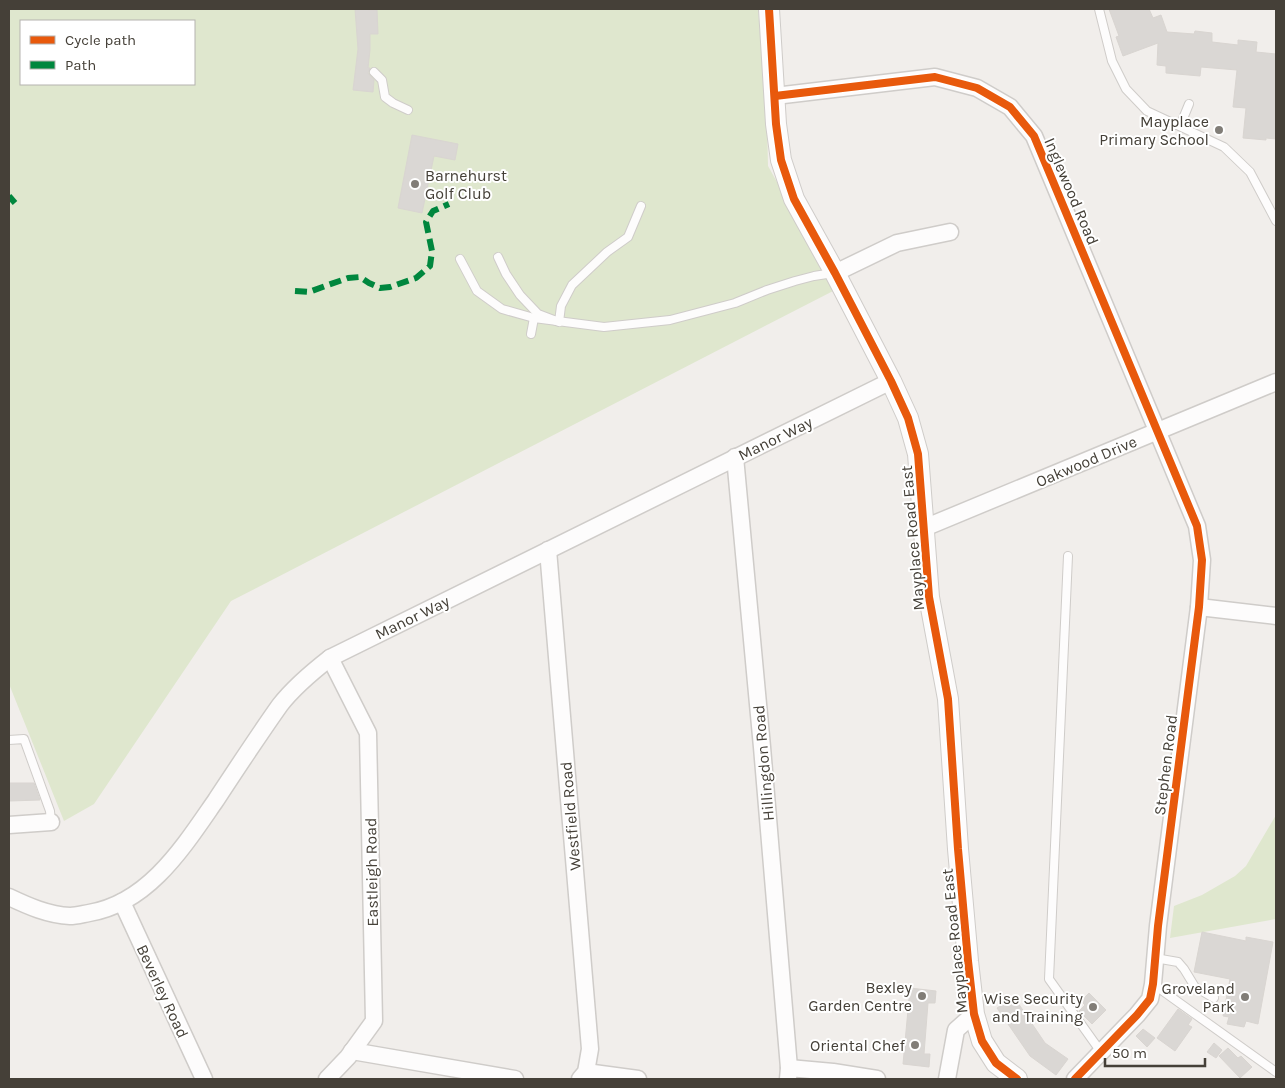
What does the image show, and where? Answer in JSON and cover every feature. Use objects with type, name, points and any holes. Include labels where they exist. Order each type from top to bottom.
[{"type":"street","name":"Mayplace Road East","points":[[769,9],[776,124],[781,160],[794,199],[891,381],[908,418],[918,454],[929,597],[948,699],[958,849],[974,1014],[982,1041],[996,1063],[1012,1078]]},
{"type":"street","name":"Inglewood Road","points":[[775,96],[935,77],[977,88],[1010,107],[1034,136],[1157,432]]},
{"type":"street","points":[[835,273],[897,243],[950,232]]},
{"type":"street","name":"Manor Way","points":[[9,897],[40,911],[70,916],[102,910],[122,902],[163,871],[188,840],[281,704],[306,677],[330,658],[891,381]]},
{"type":"street","name":"Oakwood Drive","points":[[924,528],[1276,382]]},
{"type":"street","name":"Stephen Road","points":[[1075,1079],[1137,1015],[1150,999],[1153,984],[1158,926],[1199,606],[1202,560],[1197,526],[1157,432]]},
{"type":"street","name":"Hillingdon Road","points":[[735,457],[762,746],[788,1074]]},
{"type":"street","name":"Westfield Road","points":[[548,550],[590,1049],[583,1075]]},
{"type":"street","points":[[1199,606],[1276,616]]},
{"type":"street","name":"Eastleigh Road","points":[[327,1079],[352,1051],[374,1021],[368,733],[330,658]]},
{"type":"street","points":[[9,825],[51,822]]},
{"type":"street","name":"Beverley Road","points":[[122,902],[204,1079]]},
{"type":"street","points":[[947,1079],[956,1030],[974,1014]]},
{"type":"street","points":[[352,1051],[515,1079]]},
{"type":"street","points":[[788,1074],[833,1072],[877,1079]]},
{"type":"street","points":[[583,1075],[638,1079]]},
{"type":"lane","points":[[1099,9],[1112,61],[1126,89],[1147,111],[1224,147],[1250,172],[1276,221]]},
{"type":"lane","points":[[374,72],[382,80],[385,97],[408,110]]},
{"type":"lane","points":[[1180,126],[1189,104]]},
{"type":"lane","points":[[559,322],[561,306],[572,286],[607,252],[628,238],[641,206]]},
{"type":"lane","points":[[498,257],[506,274],[520,295],[538,314],[559,322]]},
{"type":"lane","points":[[460,259],[478,291],[502,309],[534,318],[604,327],[670,320],[735,303],[795,281],[835,273]]},
{"type":"lane","points":[[531,334],[534,318]]},
{"type":"lane","points":[[1068,556],[1049,979],[1101,1052]]},
{"type":"lane","points":[[9,740],[24,739],[50,811],[51,822]]},
{"type":"lane","points":[[1155,958],[1178,962],[1195,987],[1214,998]]},
{"type":"lane","points":[[1153,984],[1276,1072]]},
{"type":"green space","points":[[9,9],[758,9],[767,123],[768,166],[837,289],[231,601],[94,804],[64,821],[9,684]]},
{"type":"green space","points":[[1276,815],[1276,919],[1170,938],[1174,906],[1202,895],[1235,876],[1246,866]]},
{"type":"building","points":[[355,9],[377,10],[378,34],[370,34],[368,68],[370,68],[368,73],[374,80],[373,92],[353,90],[358,49]]},
{"type":"building","points":[[1109,9],[1149,9],[1153,18],[1161,15],[1167,32],[1194,34],[1195,31],[1212,33],[1212,42],[1238,45],[1238,40],[1257,42],[1256,52],[1276,54],[1276,139],[1243,138],[1246,108],[1233,107],[1237,70],[1201,67],[1200,76],[1166,73],[1166,66],[1157,65],[1158,43],[1123,56],[1116,37],[1119,36]]},
{"type":"building","name":"Barnehurst Golf Club","points":[[412,135],[458,144],[455,160],[434,156],[422,213],[398,208]]},
{"type":"building","points":[[9,783],[34,783],[40,800],[9,801]]},
{"type":"building","name":"Groveland Park","points":[[1202,932],[1246,941],[1246,937],[1273,942],[1258,1024],[1246,1021],[1244,1027],[1227,1024],[1229,1017],[1223,1016],[1230,979],[1194,972]]},
{"type":"building","points":[[910,988],[936,991],[935,1003],[928,1003],[924,1054],[930,1054],[929,1067],[903,1064]]},
{"type":"building","name":"Wise Security and Training","points":[[1089,993],[1106,1010],[1092,1024],[1079,1011],[1085,1005],[1081,1001]]},
{"type":"building","points":[[1014,997],[1045,1043],[1068,1059],[1056,1075],[1030,1056],[997,1008]]},
{"type":"building","points":[[1178,1009],[1192,1019],[1188,1025],[1192,1027],[1175,1051],[1157,1038]]},
{"type":"building","points":[[1143,1029],[1155,1038],[1147,1047],[1136,1036]]},
{"type":"building","points":[[1214,1043],[1222,1050],[1216,1058],[1207,1052]]},
{"type":"building","points":[[1228,1048],[1238,1058],[1241,1056],[1252,1067],[1240,1078],[1219,1056]]},
{"type":"marked path","points":[[9,196],[15,203]]},
{"type":"marked path","points":[[295,291],[309,292],[348,278],[360,277],[380,288],[390,287],[416,278],[430,266],[432,251],[426,222],[433,211],[449,204]]},
{"type":"cycle path","points":[[769,9],[776,124],[781,160],[794,199],[891,381],[908,418],[918,454],[929,597],[948,699],[958,849],[974,1014],[982,1041],[996,1063],[1017,1079]]},
{"type":"cycle path","points":[[775,96],[935,77],[977,88],[1010,107],[1034,136],[1197,526],[1202,560],[1199,607],[1150,999],[1075,1079]]},
{"type":"place","name":"Mayplace Primary School","points":[[1219,130]]},
{"type":"place","name":"Barnehurst Golf Club","points":[[415,184]]},
{"type":"place","name":"Bexley Garden Centre","points":[[922,996]]},
{"type":"place","name":"Groveland Park","points":[[1245,997]]},
{"type":"place","name":"Wise Security and Training","points":[[1093,1007]]},
{"type":"place","name":"Oriental Chef","points":[[915,1045]]}]
